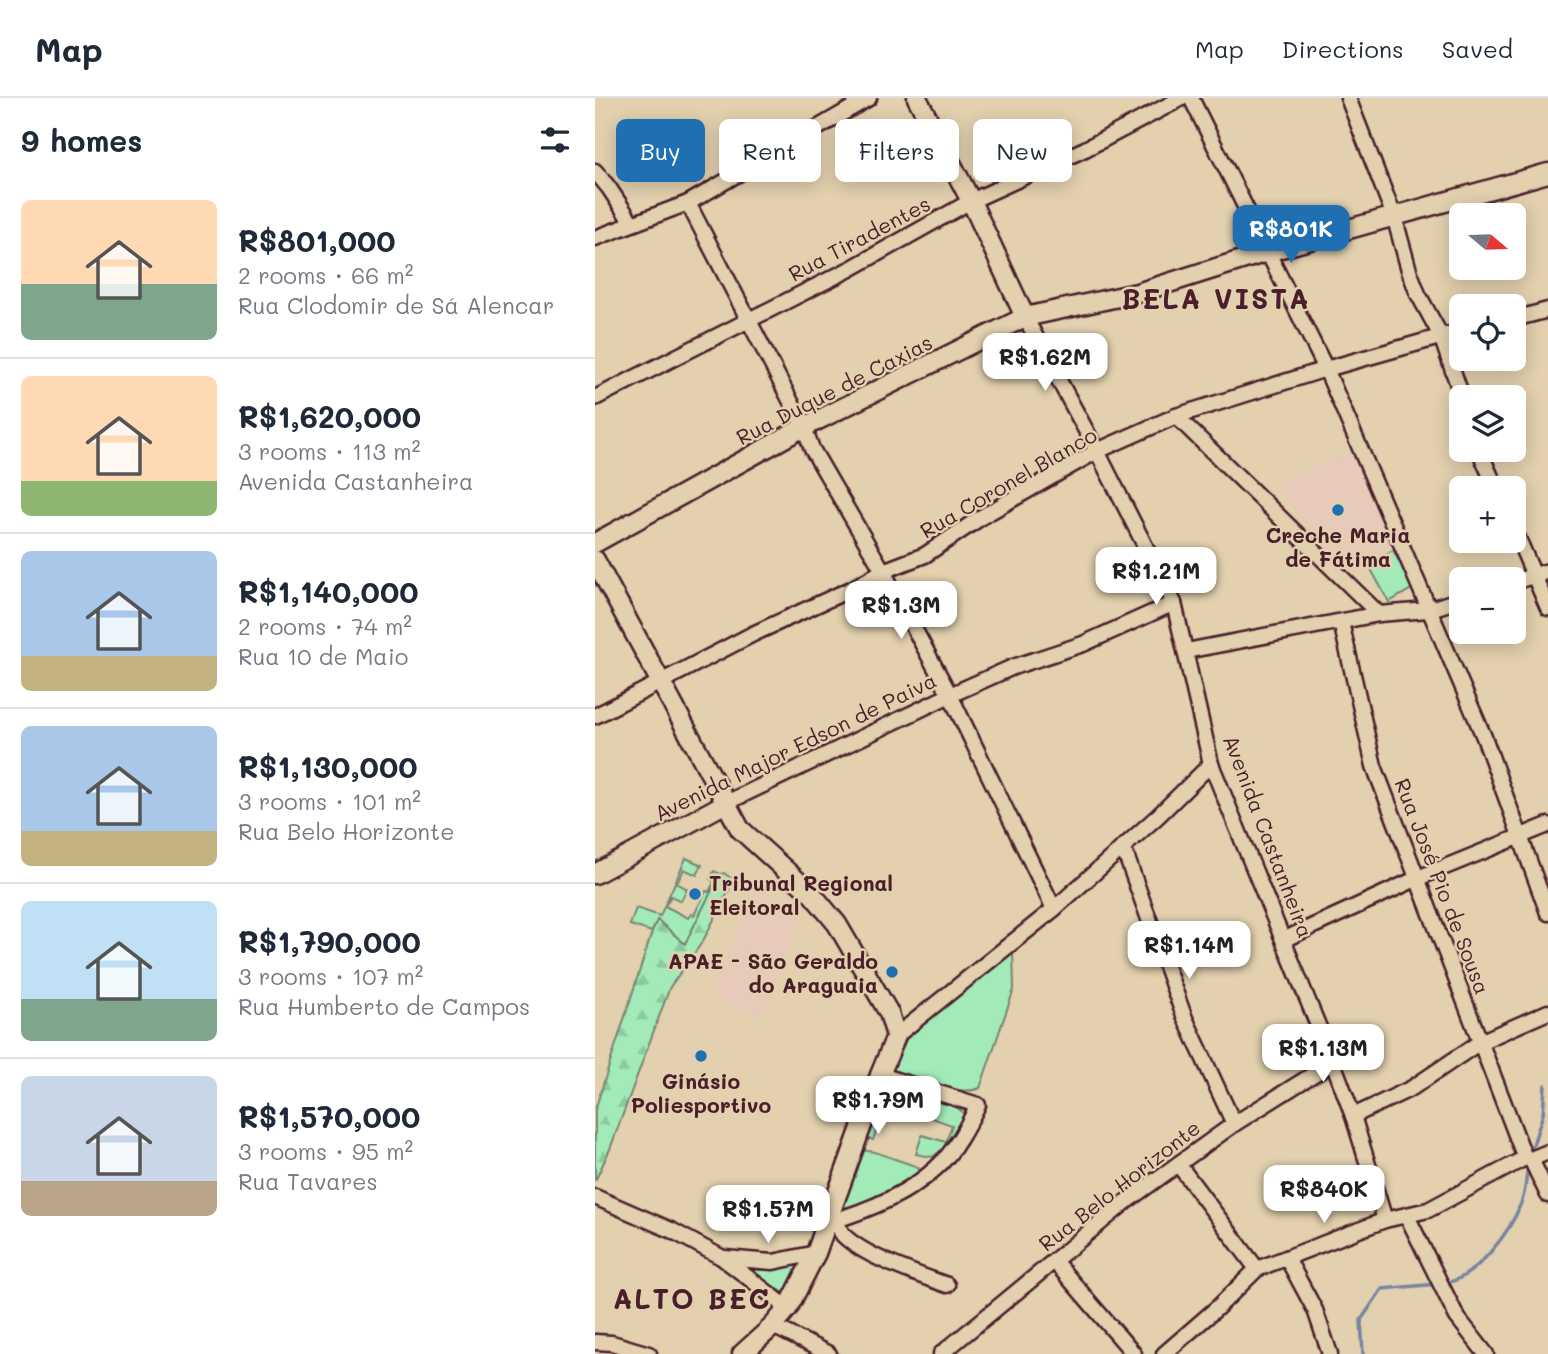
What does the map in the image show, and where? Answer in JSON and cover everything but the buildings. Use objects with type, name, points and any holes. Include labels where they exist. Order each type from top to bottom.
[{"type":"street","points":[[595,238],[688,203],[869,98]]},
{"type":"street","name":"Avenida Castanheira","points":[[917,98],[971,201],[1025,317],[1174,603],[1211,764],[1285,939],[1333,1062],[1353,1116],[1385,1220]]},
{"type":"street","name":"Rua Tiradentes","points":[[595,398],[850,270],[971,201],[1086,149],[1182,98]]},
{"type":"street","points":[[1191,98],[1326,369],[1484,737],[1548,913]]},
{"type":"street","points":[[1348,98],[1394,216],[1409,270],[1441,336],[1458,385]]},
{"type":"street","points":[[595,171],[632,223]]},
{"type":"street","name":"Rua Duque de Caxias","points":[[595,543],[804,427],[1025,317],[1137,293],[1267,252],[1548,173]]},
{"type":"street","points":[[688,203],[813,449],[950,695],[1054,909]]},
{"type":"street","points":[[1526,316],[1548,310]]},
{"type":"street","name":"Rua Coronel Blanco","points":[[595,716],[753,634],[851,589],[883,571],[925,555],[983,516],[1097,451],[1176,416],[1449,334]]},
{"type":"street","points":[[1176,416],[1380,614]]},
{"type":"street","points":[[1526,549],[1541,573],[1548,608]]},
{"type":"street","points":[[595,561],[740,829],[812,894],[837,924],[889,1013],[896,1036]]},
{"type":"street","name":"Avenida Major Edson de Paiva","points":[[595,874],[726,803],[950,695],[1013,667],[1083,644],[1174,603]]},
{"type":"street","points":[[1186,651],[1380,614],[1429,610],[1449,603]]},
{"type":"street","name":"Rua José Pio de Sousa","points":[[1341,622],[1374,766],[1480,1042],[1528,1159],[1548,1195]]},
{"type":"street","points":[[742,1354],[773,1326],[788,1308],[817,1253],[831,1222],[880,1074],[896,1036],[1054,909],[1211,764]]},
{"type":"street","points":[[1285,939],[1417,878],[1548,824]]},
{"type":"street","points":[[1123,847],[1184,1016],[1234,1124]]},
{"type":"street","points":[[1353,1116],[1412,1088],[1480,1042],[1548,1012]]},
{"type":"street","name":"Rua Belo Horizonte","points":[[940,1354],[1128,1200],[1234,1124],[1333,1062]]},
{"type":"street","points":[[831,1222],[885,1200],[937,1167],[951,1152],[978,1105],[880,1074]]},
{"type":"street","points":[[1164,1354],[1257,1269],[1385,1220],[1428,1210],[1528,1159],[1548,1153]]},
{"type":"street","points":[[1178,1164],[1257,1269]]},
{"type":"street","points":[[595,1197],[673,1231],[720,1257],[788,1308]]},
{"type":"street","points":[[1407,1216],[1457,1317],[1486,1354]]},
{"type":"street","points":[[831,1222],[855,1244],[884,1260],[947,1285]]},
{"type":"street","points":[[720,1257],[773,1262],[817,1253]]},
{"type":"street","points":[[1287,1258],[1315,1310],[1330,1354]]},
{"type":"street","points":[[1055,1262],[1134,1354]]},
{"type":"street","points":[[773,1326],[828,1354]]},
{"type":"street","points":[[595,1342],[612,1343],[649,1354]]},
{"type":"shaded area","name":"Creche Maria de Fátima","points":[[1354,451],[1396,542],[1344,566],[1315,537],[1275,483]]},
{"type":"shaded area","points":[[756,887],[806,909],[761,1016],[710,997]]},
{"type":"green space","points":[[1393,550],[1413,588],[1389,602],[1368,564]]},
{"type":"green space","points":[[686,858],[702,865],[697,875],[684,869],[677,883],[687,889],[681,901],[671,896],[665,906],[688,918],[691,914],[694,915],[706,891],[709,892],[714,882],[710,879],[714,871],[720,874],[685,944],[658,920],[652,932],[630,925],[636,908],[660,916]]},
{"type":"green space","points":[[724,873],[733,882],[703,941],[670,987],[610,1149],[595,1181],[595,1110],[657,920],[685,944],[720,874]]},
{"type":"green space","points":[[1013,951],[1014,989],[980,1088],[960,1090],[933,1086],[907,1077],[890,1066],[898,1048],[907,1038]]},
{"type":"green space","points":[[884,1085],[907,1091],[905,1096],[890,1091],[873,1140],[863,1133]]},
{"type":"green space","points":[[921,1095],[957,1107],[964,1114],[950,1144],[932,1157],[916,1154],[922,1135],[946,1142],[952,1125],[929,1117],[932,1106],[919,1101]]},
{"type":"green space","points":[[860,1150],[875,1152],[918,1167],[921,1173],[871,1201],[841,1207]]},
{"type":"green space","points":[[824,1187],[831,1189],[816,1231],[809,1229]]},
{"type":"green space","points":[[802,1264],[786,1294],[747,1270],[768,1270]]},
{"type":"waterway","points":[[1530,1154],[1543,1114],[1545,1085]]},
{"type":"waterway","points":[[1445,1283],[1468,1273],[1500,1240],[1523,1199],[1528,1165]]},
{"type":"waterway","points":[[1363,1354],[1361,1320],[1382,1289],[1438,1284]]},
{"type":"place","name":"Creche Maria de Fátima","points":[[1338,510]]},
{"type":"place","name":"Tribunal Regional Eleitoral","points":[[695,894]]},
{"type":"place","name":"APAE - São Geraldo do Araguaia","points":[[892,972]]},
{"type":"place","name":"Ginásio Poliesportivo","points":[[701,1056]]},
{"type":"district","name":"BELA VISTA","points":[[1216,298]]},
{"type":"district","name":"ALTO BEC","points":[[692,1298]]}]
